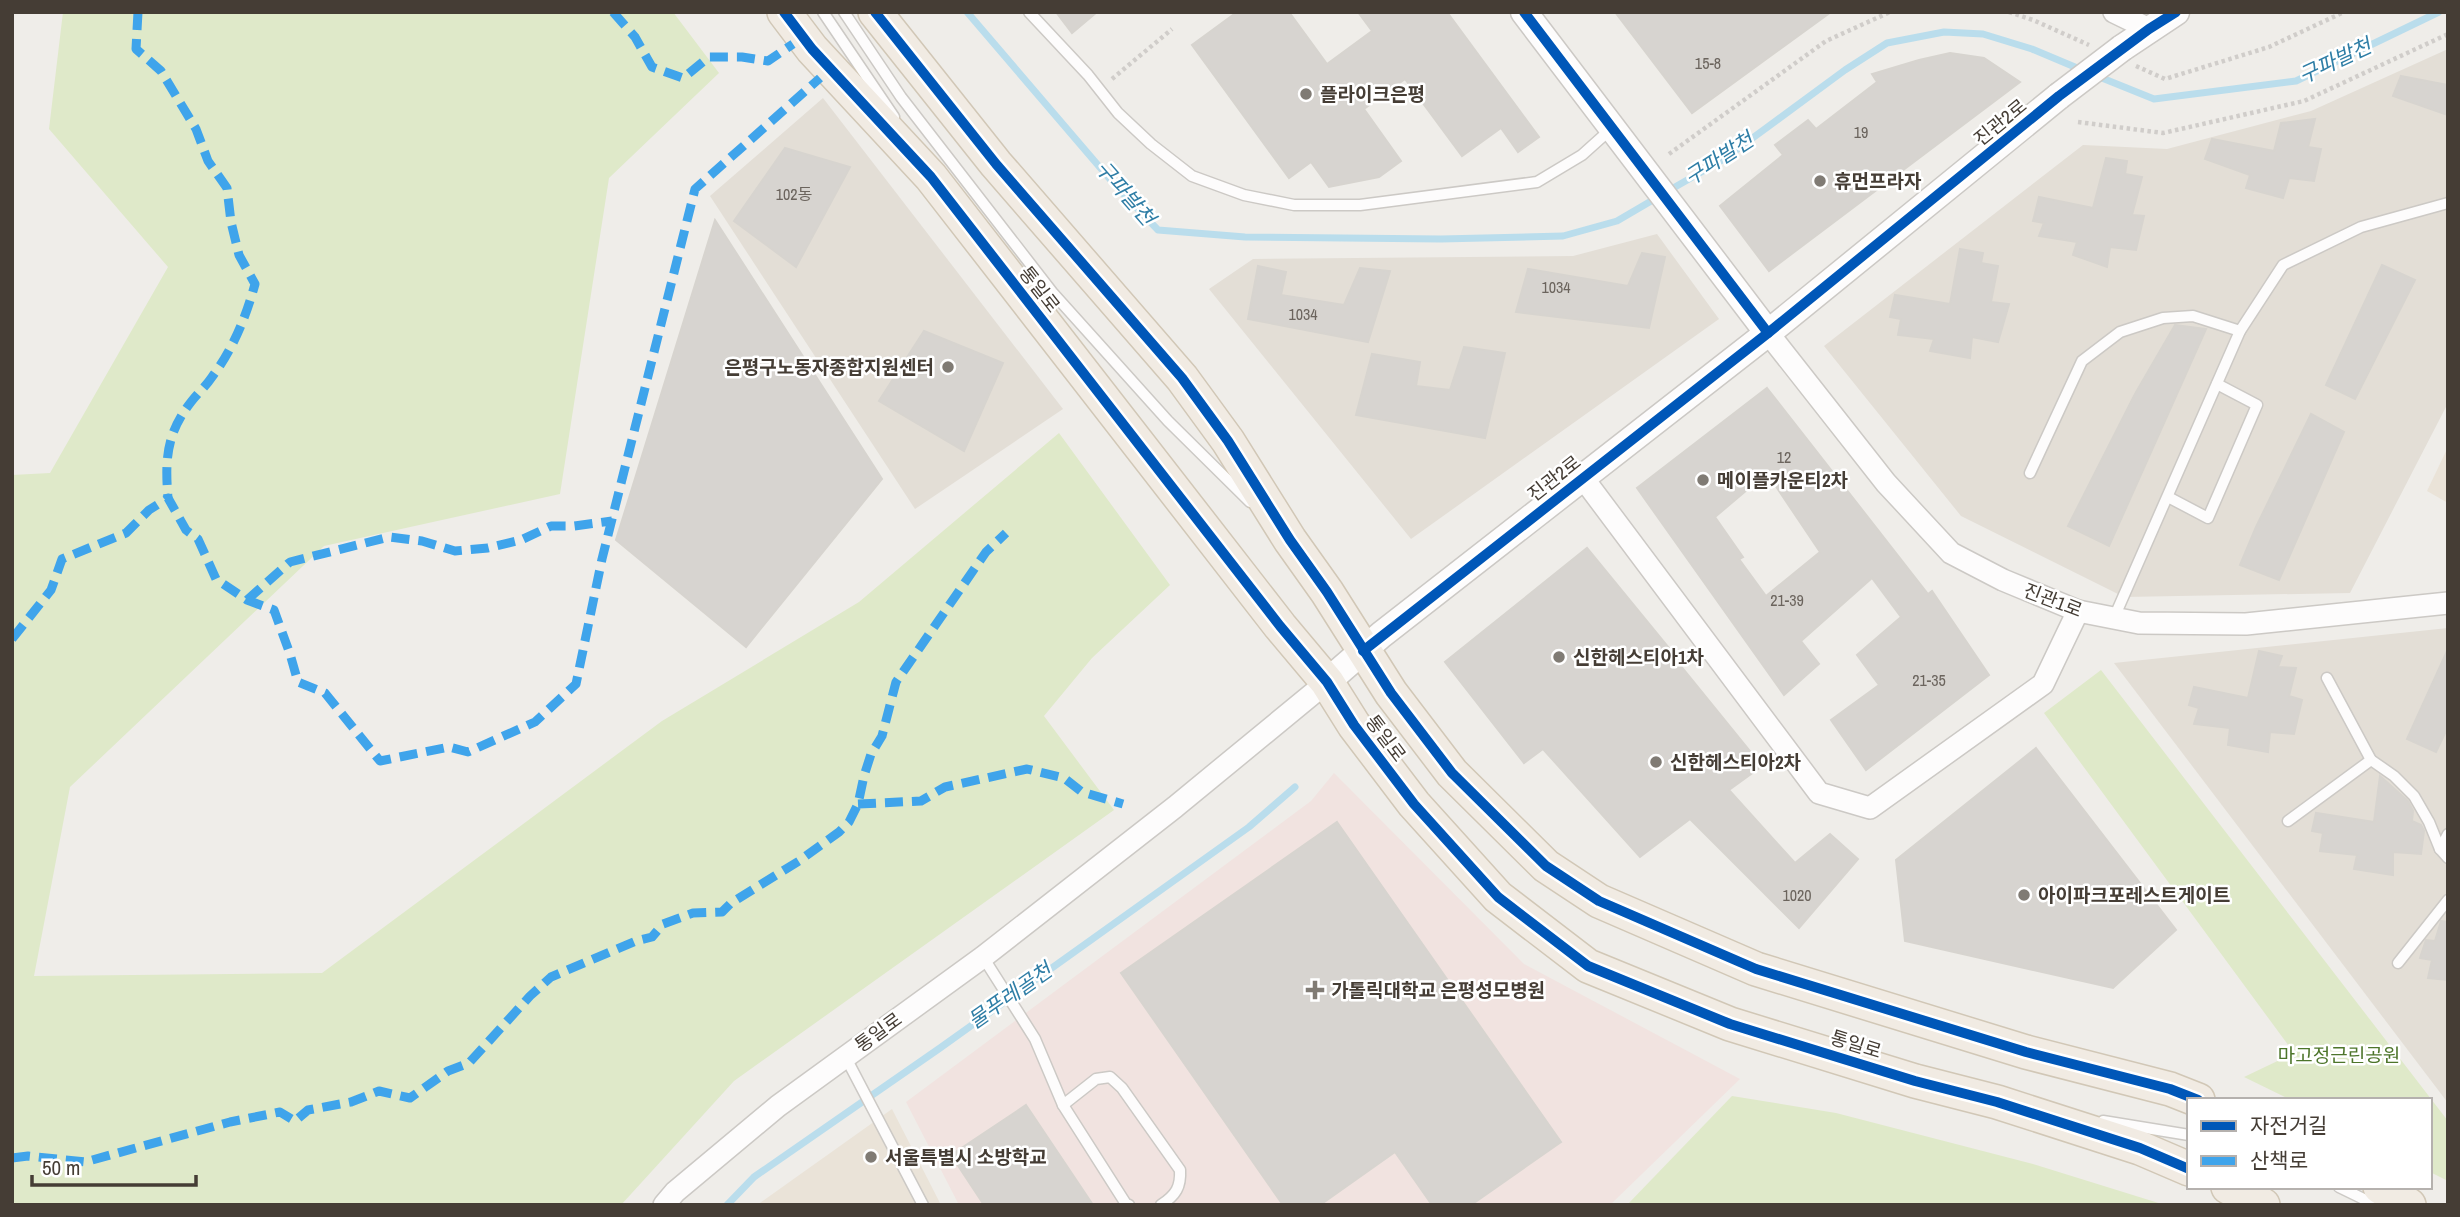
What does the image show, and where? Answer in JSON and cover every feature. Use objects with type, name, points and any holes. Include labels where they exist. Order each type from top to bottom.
[{"type":"main road","name":"통일로","points":[[784,12],[812,50],[931,177],[1280,626],[1327,682],[1354,725],[1414,804],[1499,897],[1588,966],[1730,1024],[1915,1081],[1997,1102],[2140,1148],[2187,1168]]},
{"type":"main road","name":"통일로","points":[[875,12],[996,164],[1182,378],[1228,442],[1391,693],[1452,773],[1546,866],[1599,901],[1756,969],[2026,1052],[2170,1089],[2193,1098]]},
{"type":"main road","points":[[2232,1189],[2263,1205]]},
{"type":"main road","points":[[2384,1189],[2409,1205]]},
{"type":"street","points":[[1524,12],[1768,333]]},
{"type":"street","points":[[2114,12],[2149,29]]},
{"type":"street","points":[[2126,55],[2149,29],[2176,12]]},
{"type":"street","name":"진관2로","points":[[1327,682],[1768,333],[2059,96],[2126,55]]},
{"type":"street","name":"진관1로","points":[[1768,333],[1886,483],[1951,553],[2003,580],[2078,611],[2139,624],[2246,624],[2448,603]]},
{"type":"street","points":[[1583,478],[1819,793],[1871,808],[2043,684],[2078,611]]},
{"type":"street","name":"통일로","points":[[664,1205],[675,1192],[778,1106],[845,1056],[988,965],[1327,682]]},
{"type":"lane","points":[[823,12],[888,106],[931,177]]},
{"type":"lane","points":[[844,12],[901,97],[1052,292],[1168,421],[1290,540]]},
{"type":"lane","points":[[1029,12],[1088,75],[1118,113],[1151,144],[1192,176],[1244,195],[1294,205],[1360,205],[1537,182],[1582,155],[1613,127]]},
{"type":"lane","points":[[2113,620],[2240,331],[2283,264],[2361,227],[2448,203]]},
{"type":"lane","points":[[2030,473],[2082,361],[2120,332],[2163,318],[2193,316],[2240,331]]},
{"type":"lane","points":[[2168,496],[2208,518],[2257,405],[2217,384]]},
{"type":"lane","points":[[2327,678],[2371,760],[2414,796],[2444,854]]},
{"type":"lane","points":[[2288,821],[2371,760]]},
{"type":"lane","points":[[2444,854],[2448,834]]},
{"type":"lane","points":[[2398,963],[2448,900]]},
{"type":"lane","points":[[988,965],[1035,1039],[1063,1105],[1129,1205]]},
{"type":"lane","points":[[845,1056],[923,1205]]},
{"type":"lane","points":[[1063,1105],[1096,1079],[1110,1077],[1122,1088],[1180,1170],[1181,1184],[1173,1197],[1161,1205]]},
{"type":"lane","points":[[1997,1102],[2084,1118]]},
{"type":"lane","points":[[2097,1120],[2187,1135]]},
{"type":"lane","points":[[2343,1189],[2376,1205]]},
{"type":"path","points":[[1669,154],[1826,41],[1890,12]]},
{"type":"path","points":[[2009,12],[2093,47]]},
{"type":"path","points":[[2126,55],[2165,79],[2269,47],[2344,12]]},
{"type":"path","points":[[1112,79],[1172,29]]},
{"type":"path","points":[[2078,122],[2163,133],[2304,101],[2448,34]]},
{"type":"shaded area","points":[[2448,49],[2448,403],[2350,593],[2124,597],[1961,516],[1824,346],[2083,145],[2167,149],[2311,111]]},
{"type":"shaded area","points":[[823,98],[1063,409],[915,509],[710,196]]},
{"type":"shaded area","points":[[1657,234],[1719,319],[1411,539],[1209,289],[1253,259],[1573,256]]},
{"type":"shaded area","points":[[2448,447],[2448,503],[2427,491]]},
{"type":"shaded area","points":[[2448,628],[2448,1103],[2114,663]]},
{"type":"shaded area","name":"가톨릭대학교 은평성모병원","points":[[1334,773],[1524,964],[1740,1079],[1610,1205],[959,1205],[906,1102],[1311,801]]},
{"type":"shaded area","name":"서울특별시 소방학교","points":[[892,1109],[941,1205],[757,1205]]},
{"type":"green space","points":[[63,12],[673,12],[719,73],[609,178],[560,494],[324,546],[70,787],[34,976],[322,973],[662,721],[859,602],[1059,433],[1170,585],[1092,658],[1044,716],[1114,810],[734,1081],[621,1205],[12,1205],[12,475],[50,473],[168,267],[49,129]]},
{"type":"green space","name":"마고정근린공원","points":[[2101,670],[2430,1098],[2287,1098],[2244,1077],[2294,1053],[2044,713]]},
{"type":"green space","points":[[1732,1096],[1836,1113],[2033,1164],[2165,1205],[1627,1205]]},
{"type":"green space","name":"마고정근린공원","points":[[2432,1100],[2448,1121],[2448,1181],[2432,1173]]},
{"type":"building","points":[[1056,12],[1097,12],[1072,33]]},
{"type":"building","name":"플라이크은평","points":[[1237,12],[1289,12],[1327,64],[1372,31],[1358,12],[1447,12],[1539,137],[1518,152],[1501,128],[1462,156],[1405,79],[1364,109],[1401,161],[1379,177],[1329,187],[1311,162],[1289,178],[1192,45]]},
{"type":"building","points":[[1615,12],[1831,12],[1692,113]]},
{"type":"building","name":"휴먼프라자","points":[[1950,53],[1984,58],[2020,82],[1769,271],[1720,206],[1783,155],[1775,145],[1808,120],[1816,129],[1877,82],[1872,74]]},
{"type":"building","points":[[2401,76],[2448,85],[2448,115],[2393,96]]},
{"type":"building","points":[[2315,119],[2308,147],[2321,149],[2314,181],[2289,178],[2283,198],[2246,188],[2250,175],[2205,159],[2212,139],[2274,151],[2281,123]]},
{"type":"building","points":[[785,148],[850,167],[796,267],[734,221]]},
{"type":"building","points":[[2106,158],[2127,161],[2125,174],[2142,177],[2132,215],[2144,216],[2136,250],[2110,247],[2107,267],[2073,255],[2077,242],[2039,236],[2044,223],[2033,221],[2039,197],[2093,208]]},
{"type":"building","points":[[715,220],[882,479],[746,647],[616,540]]},
{"type":"building","points":[[1960,249],[1983,253],[1981,263],[1998,266],[1991,302],[2009,304],[1998,342],[1972,337],[1970,358],[1930,351],[1934,339],[1898,335],[1901,319],[1890,317],[1895,295],[1950,304]]},
{"type":"building","points":[[1642,253],[1665,257],[1649,328],[1516,312],[1528,269],[1628,286]]},
{"type":"building","points":[[2382,265],[2415,280],[2355,399],[2326,385]]},
{"type":"building","points":[[1258,266],[1286,272],[1281,295],[1344,305],[1360,268],[1390,271],[1368,342],[1248,319]]},
{"type":"building","points":[[2175,325],[2206,329],[2109,546],[2068,526],[2135,394]]},
{"type":"building","points":[[924,331],[1003,363],[964,451],[879,401]]},
{"type":"building","points":[[1464,347],[1505,353],[1485,438],[1356,415],[1372,354],[1420,362],[1416,386],[1450,390]]},
{"type":"building","points":[[1767,388],[1928,594],[1932,591],[1989,675],[1866,770],[1831,720],[1879,685],[1857,655],[1901,617],[1872,578],[1801,641],[1819,664],[1784,695],[1637,488]],"holes":[[[1767,473],[1820,552],[1766,596],[1739,559],[1743,557],[1715,517]]]},
{"type":"building","points":[[2311,414],[2344,432],[2279,580],[2240,565]]},
{"type":"building","points":[[1587,548],[1762,766],[1729,790],[1795,863],[1830,834],[1858,859],[1799,928],[1690,819],[1640,857],[1543,749],[1524,763],[1445,662]]},
{"type":"building","points":[[2448,649],[2448,727],[2436,752],[2407,739]]},
{"type":"building","points":[[2259,651],[2282,656],[2278,667],[2296,668],[2289,696],[2302,700],[2294,734],[2270,732],[2268,752],[2228,745],[2230,728],[2194,724],[2199,708],[2189,705],[2194,687],[2248,698]]},
{"type":"building","name":"아이파크포레스트게이트","points":[[2036,748],[2176,930],[2113,988],[1905,941],[1896,860]]},
{"type":"building","points":[[2380,776],[2408,801],[2413,811],[2412,821],[2421,825],[2424,831],[2421,854],[2393,852],[2393,875],[2354,869],[2357,855],[2320,851],[2323,833],[2312,831],[2316,813],[2374,822]]},
{"type":"building","points":[[1337,822],[1561,1142],[1471,1205],[1432,1205],[1395,1152],[1320,1205],[1283,1205],[1121,973]]},
{"type":"building","points":[[2441,921],[2448,922],[2448,980],[2428,978],[2432,960],[2420,958],[2426,940],[2435,941]]},
{"type":"building","points":[[1026,1105],[1093,1205],[984,1205],[951,1155]]},
{"type":"waterway","name":"구파발천","points":[[967,12],[1115,185],[1158,230],[1245,237],[1441,239],[1563,236],[1617,221],[1658,197]]},
{"type":"waterway","name":"구파발천","points":[[2097,76],[2154,99],[2296,81],[2439,12]]},
{"type":"waterway","name":"구파발천","points":[[1668,191],[1724,159],[1845,70],[1887,43],[1944,32],[1983,34],[2032,49],[2082,70]]},
{"type":"waterway","name":"물푸레골천","points":[[727,1205],[754,1177],[1249,827],[1295,787]]},
{"type":"marked path","points":[[138,12],[136,49],[161,71],[196,129],[208,161],[227,188],[239,255],[255,284],[243,321],[226,355],[176,425],[167,459],[168,498]]},
{"type":"marked path","points":[[613,12],[635,37],[652,67],[683,78],[709,57],[742,57],[768,61],[793,44]]},
{"type":"marked path","points":[[12,639],[51,590],[62,559],[126,533],[149,510],[168,498],[186,530],[198,539],[216,579],[247,600],[274,610],[298,682],[325,693],[380,761],[449,747],[468,752],[535,722],[576,684],[602,559],[695,189],[820,78]]},
{"type":"marked path","points":[[247,600],[290,562],[389,537],[422,541],[455,551],[488,548],[521,540],[551,526],[612,521]]},
{"type":"marked path","points":[[12,1158],[28,1156],[85,1162],[230,1122],[280,1112],[295,1121],[308,1110],[351,1102],[379,1091],[410,1098],[448,1071],[469,1063],[551,977],[636,941],[652,937],[663,924],[693,913],[722,912],[731,903],[799,861],[849,822],[858,804],[871,754],[882,736],[896,682],[986,552],[1006,533]]},
{"type":"marked path","points":[[858,804],[921,801],[945,787],[1027,769],[1064,778],[1082,792],[1123,804]]},
{"type":"cycle path","points":[[784,12],[812,49],[931,177],[1280,626],[1327,682],[1354,725],[1414,804],[1498,897],[1588,966],[1730,1024],[1915,1081],[1997,1102],[2140,1148],[2187,1168]]},
{"type":"cycle path","points":[[875,12],[996,164],[1182,378],[1228,441],[1391,693],[1452,773],[1546,866],[1599,901],[1756,969],[2026,1052],[2170,1089],[2193,1098]]},
{"type":"cycle path","points":[[1524,12],[1768,333]]},
{"type":"cycle path","points":[[1363,651],[1768,333],[2059,96],[2176,12]]},
{"type":"place","name":"플라이크은평","points":[[1306,94]]},
{"type":"place","name":"휴먼프라자","points":[[1820,181]]},
{"type":"place","name":"은평구노동자종합지원센터","points":[[948,367]]},
{"type":"place","name":"메이플카운티2차","points":[[1703,480]]},
{"type":"place","name":"신한헤스티아1차","points":[[1559,657]]},
{"type":"place","name":"신한헤스티아2차","points":[[1656,762]]},
{"type":"place","name":"아이파크포레스트게이트","points":[[2024,895]]},
{"type":"place","name":"가톨릭대학교 은평성모병원","points":[[1315,990]]},
{"type":"place","name":"서울특별시 소방학교","points":[[871,1157]]}]
